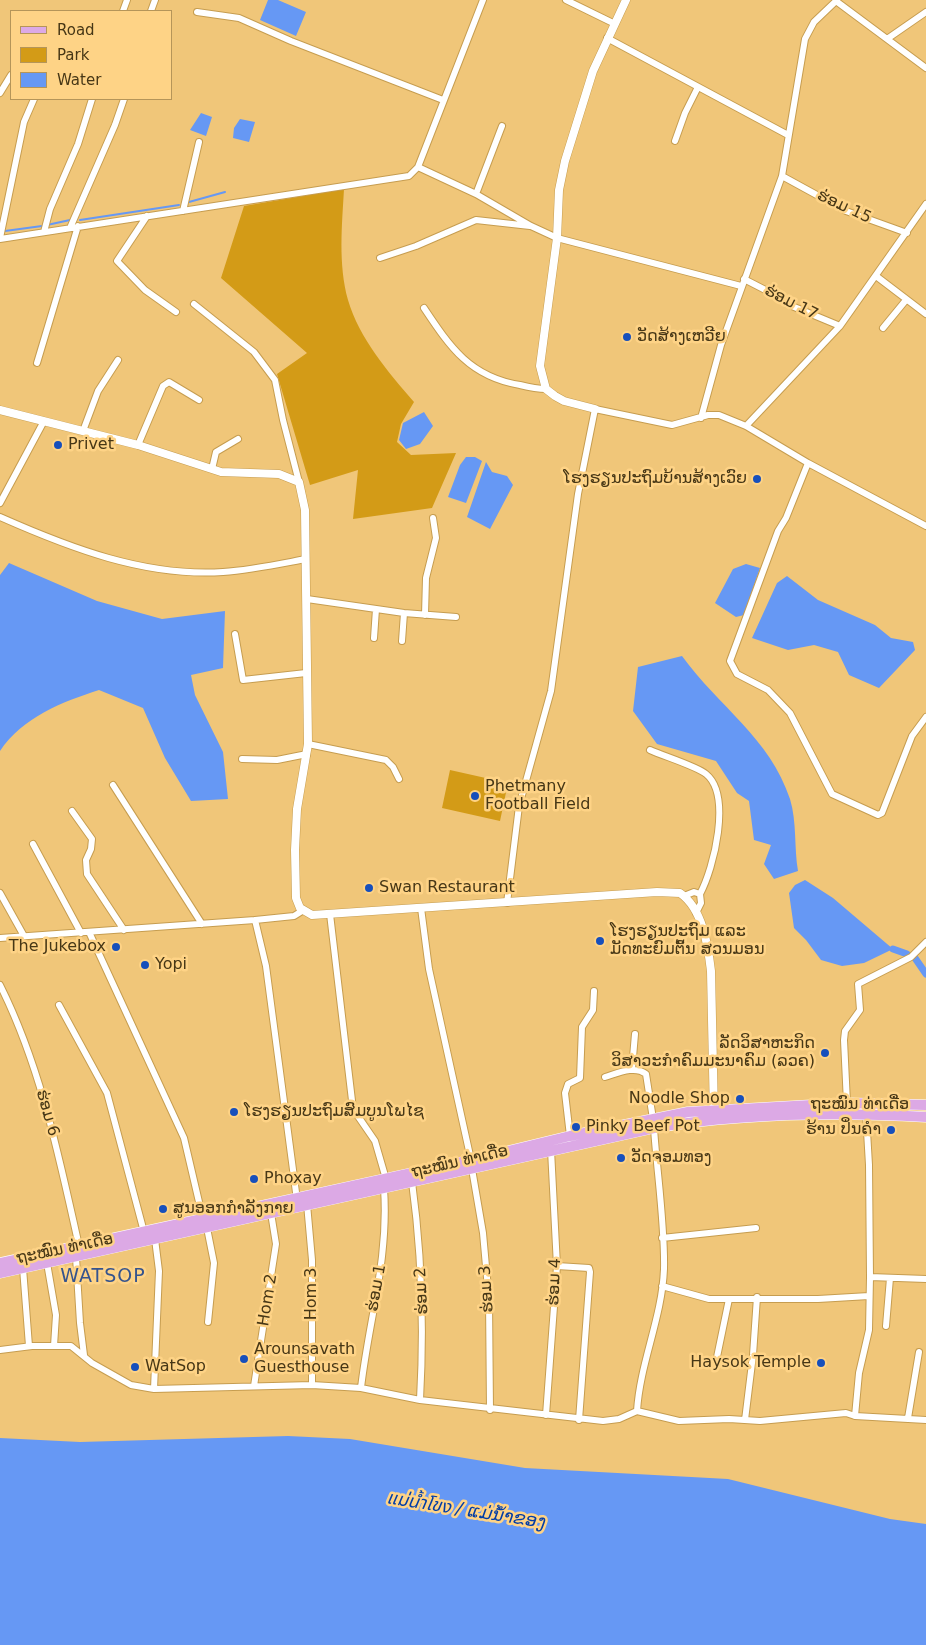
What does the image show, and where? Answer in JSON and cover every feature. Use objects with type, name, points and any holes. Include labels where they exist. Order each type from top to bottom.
[{"type":"main road","name":"ຖະໝົນ ທ່າເດື່ອ","points":[[385,1183],[412,1182],[570,1136],[714,1115],[847,1103],[926,1105]]},
{"type":"main road","name":"ຖະໝົນ ທ່າເດື່ອ","points":[[714,1115],[866,1114],[926,1117]]},
{"type":"main road","name":"ຖະໝົນ ທ່າເດື່ອ","points":[[0,1273],[154,1240],[205,1224],[385,1183],[471,1164],[551,1150],[653,1124]]},
{"type":"main road","name":"ຖະໝົນ ທ່າເດື່ອ","points":[[0,1263],[144,1232],[271,1213],[301,1203]]},
{"type":"street","points":[[34,100],[24,122],[0,239],[45,230],[409,176],[418,167],[482,0]]},
{"type":"street","points":[[566,0],[614,23]]},
{"type":"street","points":[[546,389],[540,366],[557,238],[559,190],[565,161],[593,70],[626,0]]},
{"type":"street","points":[[701,418],[721,345],[782,176],[805,39],[822,12],[837,1],[926,68]]},
{"type":"street","points":[[197,12],[239,18],[290,41],[443,100]]},
{"type":"street","points":[[887,39],[926,12]]},
{"type":"street","points":[[607,38],[788,135]]},
{"type":"street","points":[[0,93],[10,77]]},
{"type":"street","points":[[676,141],[685,113],[698,87]]},
{"type":"street","points":[[45,230],[47,220],[78,144],[92,100]]},
{"type":"street","points":[[37,363],[74,227],[124,100]]},
{"type":"street","points":[[476,194],[502,126]]},
{"type":"street","points":[[183,211],[199,142]]},
{"type":"street","name":"ຮ່ອມ 17","points":[[418,167],[476,194],[557,238],[743,282],[777,296],[787,304],[840,326]]},
{"type":"street","name":"ຮ່ອມ 15","points":[[782,176],[846,211],[907,233]]},
{"type":"street","points":[[746,426],[840,326],[926,204]]},
{"type":"street","points":[[147,216],[117,261],[145,290],[176,312]]},
{"type":"street","points":[[380,258],[416,246],[472,220],[532,226]]},
{"type":"street","points":[[876,276],[926,314]]},
{"type":"street","points":[[883,328],[906,300]]},
{"type":"street","points":[[194,304],[254,352],[275,380],[305,510],[308,744],[297,810],[295,850],[296,898],[302,911],[312,915],[674,891],[684,896],[696,913],[708,947],[711,971],[714,1115]]},
{"type":"street","points":[[424,308],[448,344],[467,363],[497,381],[546,389],[564,401],[663,424],[679,424],[719,415],[746,426],[808,463],[926,526]]},
{"type":"street","points":[[83,431],[98,391],[118,360]]},
{"type":"street","points":[[138,446],[166,382],[199,400]]},
{"type":"street","points":[[507,903],[519,806],[551,691],[578,494],[596,409]]},
{"type":"street","points":[[0,410],[138,446],[221,472],[279,474],[299,482]]},
{"type":"street","points":[[0,503],[44,421]]},
{"type":"street","points":[[212,469],[216,452],[238,439]]},
{"type":"street","points":[[808,463],[786,518],[778,531],[730,661],[732,666],[737,674],[768,690],[790,713],[832,794],[878,815],[882,814],[912,736],[926,717]]},
{"type":"street","points":[[0,517],[93,555],[120,562],[188,572],[224,572],[306,559]]},
{"type":"street","points":[[426,615],[426,578],[436,538],[433,518]]},
{"type":"street","points":[[307,599],[404,613],[456,617]]},
{"type":"street","points":[[374,638],[376,609]]},
{"type":"street","points":[[402,641],[404,613]]},
{"type":"street","points":[[236,634],[242,680],[306,673]]},
{"type":"street","points":[[308,744],[386,760],[399,779]]},
{"type":"street","points":[[650,750],[705,773],[716,784],[719,802],[717,833],[705,884],[700,894],[701,903],[696,913]]},
{"type":"street","points":[[242,759],[278,760],[307,754]]},
{"type":"street","points":[[113,785],[202,924]]},
{"type":"street","points":[[72,811],[92,839],[91,849],[86,860],[87,874],[124,930]]},
{"type":"street","points":[[33,844],[81,932]]},
{"type":"street","points":[[684,896],[694,892],[700,894]]},
{"type":"street","points":[[0,893],[24,936]]},
{"type":"street","name":"ຮ່ອມ 3","points":[[421,908],[429,969],[471,1164],[483,1233],[489,1300],[490,1410]]},
{"type":"street","points":[[0,938],[255,920],[294,916],[302,911]]},
{"type":"street","name":"ຮ່ອມ 1","points":[[330,914],[353,1109],[375,1141],[385,1183],[382,1267],[365,1350],[361,1388]]},
{"type":"street","name":"Hom 3","points":[[255,920],[266,966],[301,1203],[312,1260],[312,1385]]},
{"type":"street","points":[[89,932],[184,1138],[214,1263],[208,1322]]},
{"type":"street","points":[[847,1103],[844,1040],[845,1031],[860,1010],[858,984],[911,957],[926,942]]},
{"type":"street","name":"ຮ່ອມ 6","points":[[0,985],[28,1049],[60,1158],[79,1246]]},
{"type":"street","points":[[570,1136],[565,1093],[568,1084],[580,1078],[582,1027],[593,1010],[594,990]]},
{"type":"street","points":[[59,1005],[107,1093],[144,1232]]},
{"type":"street","points":[[632,1069],[634,1034]]},
{"type":"street","points":[[605,1077],[632,1069],[646,1074],[653,1124],[664,1269],[650,1344],[641,1374],[637,1411]]},
{"type":"street","points":[[855,1416],[859,1373],[869,1330],[869,1165],[866,1114]]},
{"type":"street","name":"ຮ່ອມ 4","points":[[546,1414],[557,1266],[551,1150]]},
{"type":"street","name":"ຮ່ອມ 2","points":[[412,1182],[421,1268],[423,1332],[420,1400]]},
{"type":"street","name":"Hom 2","points":[[254,1386],[276,1244],[271,1213]]},
{"type":"street","points":[[662,1238],[756,1228]]},
{"type":"street","points":[[154,1240],[159,1271],[154,1389]]},
{"type":"street","points":[[79,1246],[76,1256],[84,1355]]},
{"type":"street","points":[[47,1263],[56,1315],[54,1346]]},
{"type":"street","points":[[557,1266],[584,1266],[589,1268],[590,1272],[579,1420]]},
{"type":"street","points":[[23,1268],[29,1346]]},
{"type":"street","points":[[870,1277],[926,1279]]},
{"type":"street","points":[[886,1326],[890,1278]]},
{"type":"street","points":[[662,1286],[694,1296],[729,1299],[757,1297],[818,1299],[869,1296]]},
{"type":"street","points":[[744,1420],[753,1355],[757,1297]]},
{"type":"street","points":[[718,1357],[729,1299]]},
{"type":"street","points":[[0,1350],[29,1346],[71,1346],[92,1363],[131,1385],[154,1389],[312,1385],[361,1388],[420,1400],[490,1410],[546,1414],[579,1420],[619,1419],[637,1411],[679,1421],[797,1419],[846,1413],[855,1416],[926,1420]]},
{"type":"street","points":[[908,1418],[919,1352]]},
{"type":"green space","points":[[344,189],[342,259],[348,300],[359,328],[375,354],[414,402],[401,424],[397,442],[411,455],[456,453],[432,508],[353,519],[358,470],[310,485],[277,374],[307,353],[221,278],[244,206]]},
{"type":"green space","name":"Phetmany Football Field","points":[[450,770],[508,783],[500,821],[442,808]]},
{"type":"water","points":[[268,0],[278,0],[306,12],[296,36],[260,20]]},
{"type":"water","points":[[201,113],[212,117],[206,136],[190,130]]},
{"type":"water","points":[[240,119],[255,122],[249,142],[233,138],[234,128]]},
{"type":"water","points":[[424,412],[433,426],[420,444],[406,449],[399,440],[403,423]]},
{"type":"water","points":[[466,457],[475,457],[482,461],[466,503],[448,497],[460,465]]},
{"type":"water","points":[[486,462],[492,472],[507,476],[513,485],[490,529],[467,517]]},
{"type":"water","points":[[9,563],[97,601],[162,619],[225,611],[223,668],[191,675],[195,695],[223,752],[228,799],[191,801],[165,758],[143,708],[99,690],[44,712],[20,729],[0,751],[0,575]]},
{"type":"water","points":[[746,564],[760,568],[744,615],[736,617],[715,603],[733,569]]},
{"type":"water","points":[[787,576],[818,600],[875,625],[891,638],[913,642],[915,650],[879,688],[849,675],[838,652],[814,645],[788,650],[752,638],[777,583]]},
{"type":"water","points":[[682,656],[696,674],[757,740],[781,777],[792,808],[798,871],[774,879],[764,864],[771,845],[754,840],[749,801],[737,793],[716,761],[657,744],[633,711],[638,667]]},
{"type":"water","points":[[805,880],[833,898],[893,949],[864,963],[842,966],[821,960],[794,928],[789,893],[795,885]]},
{"type":"water","name":"แม่น้ำโขง / ແມ່ນ້ຳຂອງ","points":[[288,1436],[350,1439],[525,1468],[728,1479],[890,1519],[926,1524],[926,1645],[0,1645],[0,1438],[80,1442]]},
{"type":"waterway","points":[[189,202],[225,192]]},
{"type":"waterway","points":[[80,220],[179,205]]},
{"type":"waterway","points":[[47,225],[70,220]]},
{"type":"waterway","points":[[5,231],[42,226]]},
{"type":"waterway","points":[[893,949],[907,954]]},
{"type":"waterway","points":[[915,958],[926,974]]},
{"type":"place","name":"ວັດສ້າງເຫວີຍ","points":[[627,337]]},
{"type":"place","name":"Privet","points":[[58,445]]},
{"type":"place","name":"ໂຮງຮຽນປະຖົມບ້ານສ້າງເວົຍ","points":[[757,479]]},
{"type":"place","name":"Phetmany Football Field","points":[[475,796]]},
{"type":"place","name":"Swan Restaurant","points":[[369,888]]},
{"type":"place","name":"ໂຮງຮຽນປະຖົມ ແລະ ມັດທະຍົມຕົ້ນ ສວນມອນ","points":[[600,941]]},
{"type":"place","name":"The Jukebox","points":[[116,947]]},
{"type":"place","name":"Yopi","points":[[145,965]]},
{"type":"place","name":"ລັດວິສາຫະກິດ ວິສາວະກຳຄົມມະນາຄົມ (ລວຄ)","points":[[825,1053]]},
{"type":"place","name":"Noodle Shop","points":[[740,1099]]},
{"type":"place","name":"ໂຮງຮຽນປະຖົມສົມບູນໂພໄຊ","points":[[234,1112]]},
{"type":"place","name":"Pinky Beef Pot","points":[[576,1127]]},
{"type":"place","name":"ຮ້ານ ປິ່ນຄຳ","points":[[891,1130]]},
{"type":"place","name":"ວັດຈອມທອງ","points":[[621,1158]]},
{"type":"place","name":"Phoxay","points":[[254,1179]]},
{"type":"place","name":"ສູນອອກກຳລັງກາຍ","points":[[163,1209]]},
{"type":"place","name":"Arounsavath Guesthouse","points":[[244,1359]]},
{"type":"place","name":"Haysok Temple","points":[[821,1363]]},
{"type":"place","name":"WatSop","points":[[135,1367]]},
{"type":"district","name":"WATSOP","points":[[103,1277]]}]
